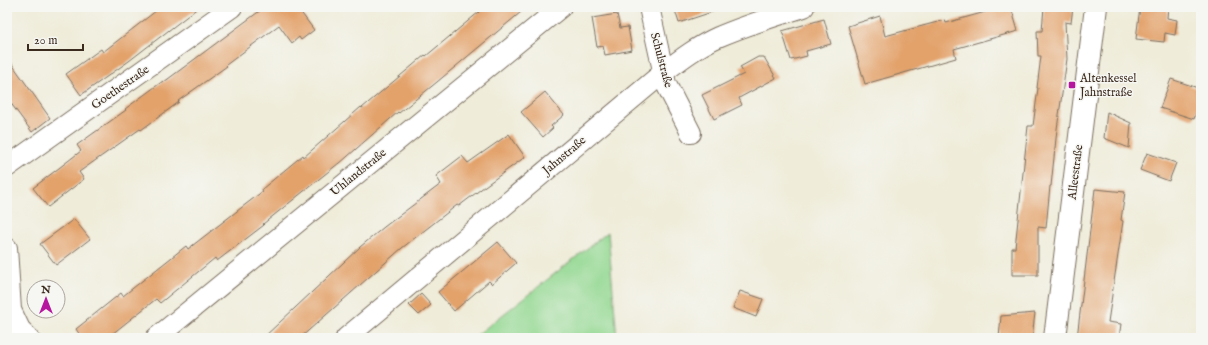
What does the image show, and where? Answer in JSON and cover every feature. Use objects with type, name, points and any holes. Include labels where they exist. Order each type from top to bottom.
[{"type":"street","name":"Goethestraße","points":[[7,167],[232,7]]},
{"type":"street","name":"Uhlandstraße","points":[[156,338],[561,7]]},
{"type":"street","name":"Schulstraße","points":[[650,7],[666,84],[691,133]]},
{"type":"street","name":"Jahnstraße","points":[[346,338],[664,72],[687,55],[717,38],[747,25],[804,7]]},
{"type":"street","name":"Alleestraße","points":[[1055,338],[1096,7]]},
{"type":"street","points":[[7,248],[10,310],[20,328],[30,338]]},
{"type":"green space","points":[[608,232],[617,338],[473,338]]},
{"type":"building","points":[[161,7],[199,7],[129,61],[81,95],[66,74],[101,49],[103,52]]},
{"type":"building","points":[[265,7],[297,7],[314,30],[301,40],[299,37],[292,43],[279,25],[141,130],[140,129],[79,172],[84,179],[48,207],[33,188],[81,151],[77,145]]},
{"type":"building","points":[[485,7],[527,7],[399,113],[398,112],[339,164],[217,261],[215,258],[160,303],[156,299],[107,338],[82,338],[76,329],[121,293],[123,296],[186,246],[188,249],[263,191],[262,189],[303,155],[304,157],[361,107],[362,108]]},
{"type":"building","points":[[674,7],[717,7],[718,10],[679,23]]},
{"type":"building","points":[[1003,7],[1011,7],[1018,31],[954,49],[956,58],[865,84],[848,26],[880,16],[885,36],[945,20],[946,23]]},
{"type":"building","points":[[1044,7],[1073,7],[1071,23],[1065,22],[1067,59],[1057,129],[1046,228],[1038,227],[1038,275],[1012,275],[1012,248],[1015,248],[1028,126],[1033,126],[1038,88],[1041,56],[1038,56],[1037,31],[1042,31]]},
{"type":"building","points":[[1140,7],[1168,7],[1167,18],[1177,20],[1175,35],[1165,33],[1164,42],[1136,39]]},
{"type":"building","points":[[617,14],[620,28],[628,27],[632,50],[605,55],[603,46],[597,47],[592,18]]},
{"type":"building","points":[[824,19],[831,44],[806,51],[807,56],[791,60],[782,31]]},
{"type":"building","points":[[7,57],[50,118],[32,132],[7,98]]},
{"type":"building","points":[[758,57],[764,57],[776,78],[739,98],[742,105],[714,119],[702,95],[744,74],[740,67]]},
{"type":"building","points":[[1171,79],[1201,89],[1201,100],[1194,119],[1160,108]]},
{"type":"building","points":[[545,92],[564,115],[551,126],[553,128],[543,137],[521,112]]},
{"type":"building","points":[[1107,112],[1131,123],[1129,148],[1104,138]]},
{"type":"building","points":[[509,134],[525,157],[459,206],[457,205],[402,248],[300,338],[263,338],[360,247],[441,184],[436,176],[462,156],[468,163]]},
{"type":"building","points":[[1147,153],[1176,163],[1169,181],[1140,170]]},
{"type":"building","points":[[1095,189],[1125,192],[1121,220],[1123,221],[1108,322],[1121,324],[1119,338],[1077,338]]},
{"type":"building","points":[[74,219],[90,239],[56,265],[40,244]]},
{"type":"building","points":[[498,242],[516,263],[492,284],[489,281],[454,311],[438,292]]},
{"type":"building","points":[[740,291],[763,299],[756,317],[733,308]]},
{"type":"building","points":[[421,294],[431,305],[419,315],[409,305]]},
{"type":"building","points":[[1035,313],[1032,338],[999,338],[1001,316]]},
{"type":"place","name":"Altenkessel Jahnstraße","points":[[1072,85]]}]
